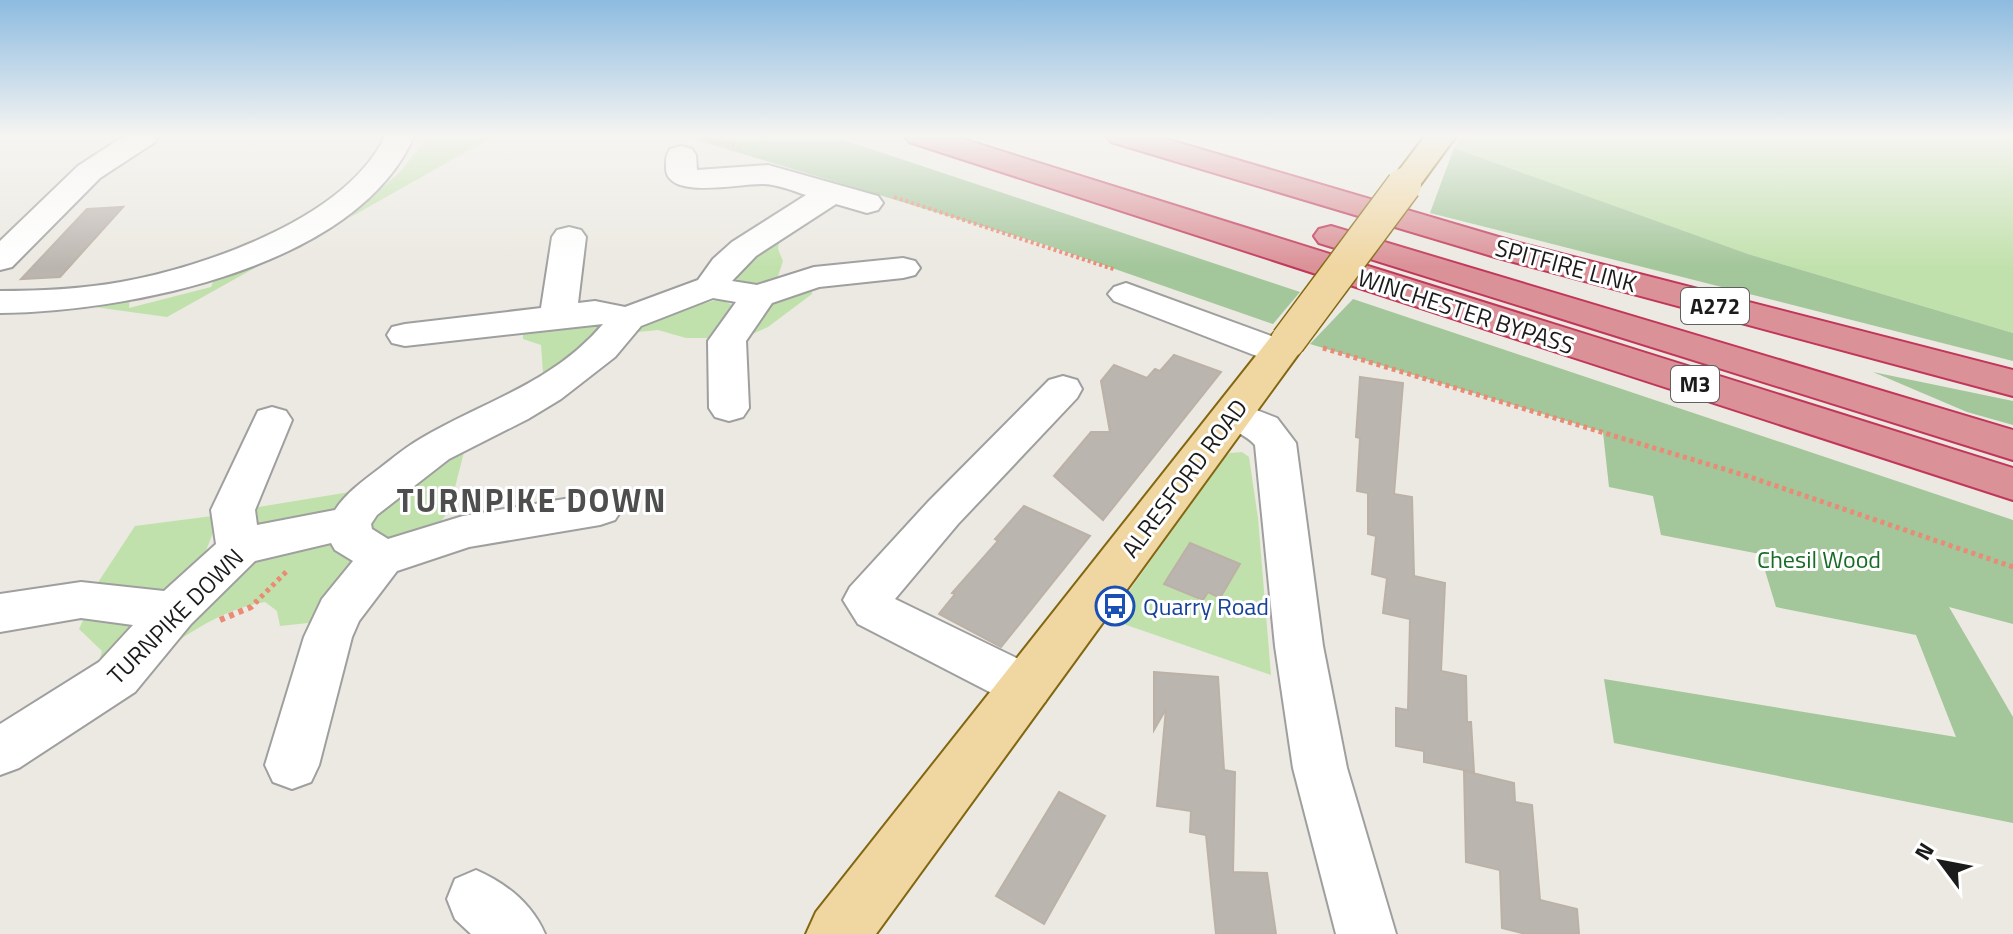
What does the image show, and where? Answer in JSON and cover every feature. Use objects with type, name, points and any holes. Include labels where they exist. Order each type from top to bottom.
[{"type":"highway","name":"WINCHESTER BYPASS","points":[[1057,180],[2013,484]]},
{"type":"highway","name":"WINCHESTER BYPASS","points":[[1148,180],[2013,445]]},
{"type":"highway","name":"SPITFIRE LINK","points":[[1269,180],[1507,250],[2013,383]]},
{"type":"main road","name":"ALRESFORD ROAD","points":[[838,934],[1233,414],[1292,345],[1408,180]]},
{"type":"street","points":[[0,260],[81,180]]},
{"type":"street","points":[[0,302],[60,300],[133,290],[212,269],[267,249],[353,197],[370,180]]},
{"type":"street","points":[[710,287],[725,266],[744,249],[849,198],[789,180]]},
{"type":"street","points":[[559,306],[569,237]]},
{"type":"street","points":[[382,557],[351,538],[349,523],[362,504],[388,481],[434,449],[547,390],[602,349],[628,318],[710,287],[759,296],[814,277],[903,268]]},
{"type":"street","points":[[1126,294],[1203,323],[1292,345]]},
{"type":"street","points":[[729,408],[727,341],[759,296]]},
{"type":"street","points":[[405,335],[518,322],[559,306],[628,318]]},
{"type":"street","points":[[1177,352],[1203,323]]},
{"type":"street","points":[[1027,687],[875,611],[867,600],[943,513],[1063,389]]},
{"type":"street","points":[[1233,414],[1263,428],[1275,443],[1299,646],[1320,768],[1366,934]]},
{"type":"street","points":[[236,529],[272,420]]},
{"type":"street","points":[[292,765],[328,637],[339,612],[382,557],[418,549],[463,532],[600,509]]},
{"type":"street","name":"TURNPIKE DOWN","points":[[0,752],[117,677],[174,611],[236,529],[249,543],[349,523]]},
{"type":"street","points":[[0,613],[81,600],[174,611]]},
{"type":"path","points":[[1292,345],[1747,476],[2013,567]]},
{"type":"green space","points":[[391,180],[417,180],[349,218]]},
{"type":"green space","points":[[828,180],[963,180],[1300,292],[1273,324],[1049,246]]},
{"type":"green space","points":[[1442,180],[1542,180],[1748,254],[2013,333],[2013,361],[1430,213]]},
{"type":"green space","points":[[1542,180],[2013,180],[2013,333],[1748,254]]},
{"type":"green space","points":[[780,235],[778,249],[783,261],[777,279],[751,287],[725,279]]},
{"type":"green space","points":[[276,256],[167,317],[80,305],[130,295],[129,308],[211,287],[216,275]]},
{"type":"green space","points":[[811,281],[812,294],[768,327],[748,336],[759,314],[771,300]]},
{"type":"green space","points":[[720,299],[738,308],[721,332],[708,338],[686,338],[658,330],[638,332],[633,323]]},
{"type":"green space","name":"Chesil Wood","points":[[1353,299],[2013,520],[2013,624],[1949,607],[2013,717],[2013,823],[1614,743],[1604,679],[1956,737],[1916,635],[1776,607],[1760,554],[1661,535],[1653,496],[1609,487],[1603,432],[1310,344]]},
{"type":"green space","points":[[594,320],[600,328],[556,375],[543,373],[541,345],[523,339],[523,327]]},
{"type":"green space","points":[[1873,372],[2013,401],[2013,425],[1967,412]]},
{"type":"green space","points":[[457,448],[465,448],[449,511],[431,534],[390,540],[375,534],[368,519]]},
{"type":"green space","points":[[1242,452],[1249,457],[1258,518],[1271,675],[1109,619],[1225,457],[1230,453]]},
{"type":"green space","points":[[368,489],[340,507],[309,521],[277,527],[245,523],[246,509]]},
{"type":"green space","points":[[220,515],[200,566],[165,599],[93,590],[135,526]]},
{"type":"green space","points":[[331,538],[367,567],[317,622],[280,626],[277,611],[265,602],[246,606],[195,630],[131,673],[238,557]]},
{"type":"green space","points":[[88,610],[134,621],[140,632],[98,666],[102,651],[79,629]]},
{"type":"building","points":[[123,207],[60,277],[21,279],[87,209]]},
{"type":"building","points":[[1174,355],[1221,372],[1103,520],[1054,476],[1091,432],[1110,432],[1101,381],[1114,365],[1147,378],[1155,369],[1160,371]]},
{"type":"building","points":[[1360,377],[1403,383],[1394,494],[1412,497],[1414,576],[1445,583],[1441,671],[1466,676],[1467,722],[1471,722],[1474,772],[1424,762],[1424,751],[1396,746],[1396,708],[1408,710],[1410,619],[1383,613],[1387,578],[1372,574],[1376,536],[1368,534],[1368,493],[1357,491],[1360,438],[1356,437]]},
{"type":"building","points":[[1024,506],[1090,536],[1001,647],[939,614],[955,594],[952,593]]},
{"type":"building","points":[[1190,543],[1240,564],[1220,598],[1208,592],[1203,600],[1164,584]]},
{"type":"building","points":[[1154,672],[1218,677],[1224,770],[1235,772],[1233,872],[1267,873],[1276,934],[1216,934],[1206,835],[1190,832],[1191,811],[1157,806],[1166,709],[1154,730]]},
{"type":"building","points":[[1464,771],[1514,783],[1515,802],[1532,805],[1540,900],[1577,909],[1579,934],[1526,934],[1502,928],[1500,870],[1466,862]]},
{"type":"building","points":[[1059,792],[1105,816],[1044,924],[996,896]]},
{"type":"place","name":"Quarry Road","points":[[1115,606]]},
{"type":"district","name":"TURNPIKE DOWN","points":[[532,500]]}]
